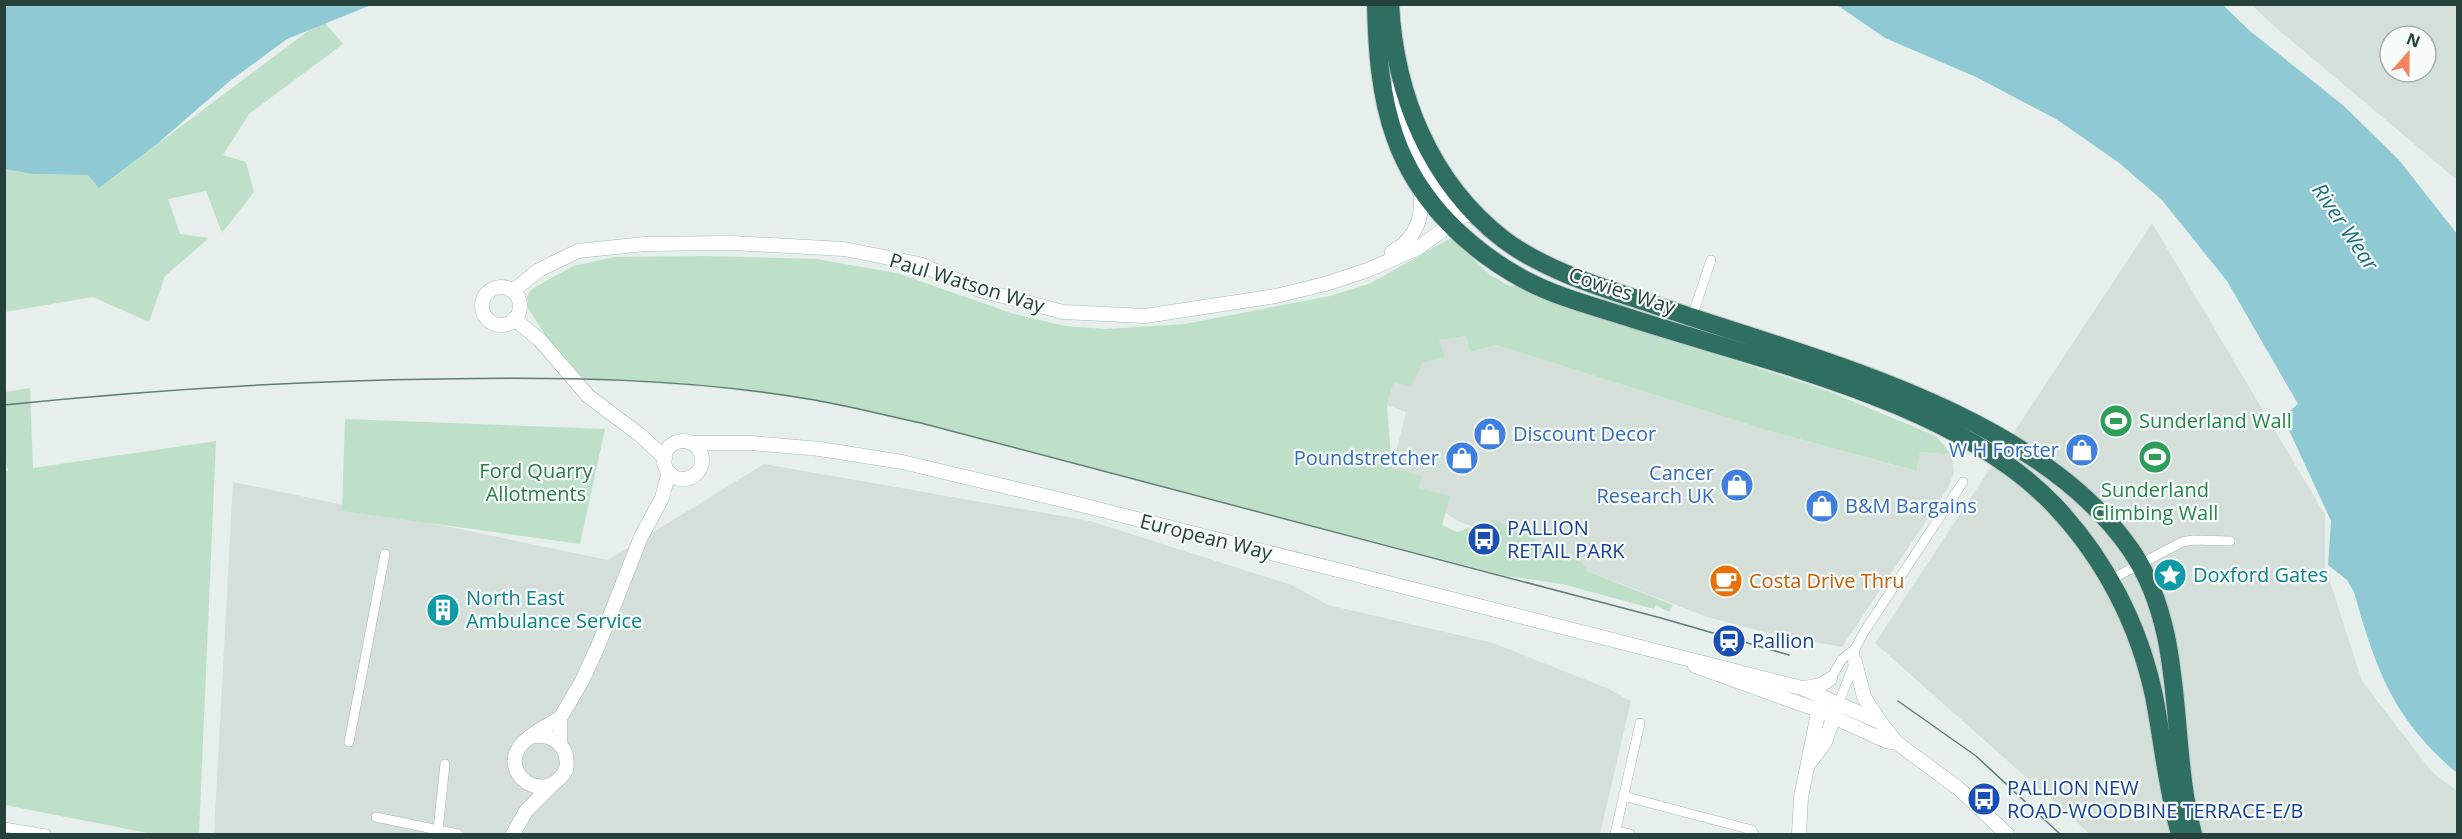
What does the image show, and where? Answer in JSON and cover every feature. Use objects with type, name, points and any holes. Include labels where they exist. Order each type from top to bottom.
[{"type":"highway","name":"Cowies Way","points":[[1376,4],[1387,112],[1402,154],[1418,183],[1451,226],[1486,256],[1525,280],[1549,291],[1780,365],[1913,412],[1973,442],[2012,468],[2055,506],[2091,551],[2110,580],[2143,654],[2180,834]]},
{"type":"highway","name":"Cowies Way","points":[[1390,4],[1399,75],[1406,102],[1420,135],[1453,187],[1503,238],[1535,259],[1592,284],[1906,392],[1992,433],[2087,498],[2139,563],[2148,581],[2166,635],[2175,691],[2183,781],[2193,834]]},
{"type":"main road","points":[[1399,75],[1398,106],[1405,127],[1425,170],[1453,210],[1451,226]]},
{"type":"main road","name":"Paul Watson Way","points":[[1358,274],[1410,239],[1418,223],[1422,202],[1418,183]]},
{"type":"main road","name":"Paul Watson Way","points":[[513,291],[539,270],[578,251],[645,244],[732,243],[844,249],[919,264],[980,290],[1063,312],[1133,315],[1276,296],[1358,274],[1418,248],[1462,216],[1477,213]]},
{"type":"main road","points":[[502,287],[513,291],[517,296],[519,308],[514,319],[498,324],[487,318],[482,309],[484,296],[493,289],[502,287]]},
{"type":"main road","points":[[514,319],[540,340],[588,396],[640,435],[668,452],[675,475],[641,537],[582,681],[560,718],[518,747],[515,760],[522,780],[526,812]]},
{"type":"main road","points":[[668,452],[681,441],[692,443],[700,450],[701,466]]},
{"type":"main road","name":"European Way","points":[[692,443],[751,443],[820,449],[902,462],[1058,499],[1682,658],[1702,661],[1803,688],[1880,722]]},
{"type":"main road","points":[[675,475],[691,477],[725,444]]},
{"type":"main road","points":[[1855,656],[1863,697],[1880,722],[1898,743],[1958,788],[2007,834]]},
{"type":"main road","name":"European Way","points":[[1682,658],[1713,674],[1818,710],[1886,741],[1898,743]]},
{"type":"main road","points":[[1803,688],[1821,685],[1830,679]]},
{"type":"main road","points":[[1811,761],[1809,748],[1823,696]]},
{"type":"main road","points":[[1799,834],[1801,797],[1811,761],[1825,742],[1839,702]]},
{"type":"main road","points":[[513,834],[526,812],[561,778],[568,761],[561,744],[560,718]]},
{"type":"main road","points":[[533,736],[546,735],[561,744]]},
{"type":"main road","points":[[522,780],[535,787],[553,785]]},
{"type":"street","points":[[1686,336],[1712,260]]},
{"type":"street","points":[[1839,702],[1855,656],[1963,482]]},
{"type":"street","points":[[2110,580],[2139,563],[2193,540],[2230,541]]},
{"type":"street","points":[[349,742],[385,554]]},
{"type":"street","points":[[1823,696],[1842,659],[1855,656]]},
{"type":"street","points":[[1630,834],[1615,832],[1640,723]]},
{"type":"street","points":[[438,830],[445,764]]},
{"type":"street","points":[[1623,796],[1753,832]]},
{"type":"street","points":[[376,817],[458,834]]},
{"type":"street","points":[[4,827],[46,834]]},
{"type":"shaded area","points":[[2252,5],[2457,5],[2457,180],[2274,26]]},
{"type":"shaded area","points":[[2152,223],[2325,515],[2325,566],[2362,681],[2432,772],[2457,791],[2457,834],[2090,834],[1875,643]]},
{"type":"shaded area","name":"PALLION RETAIL PARK","points":[[1466,336],[1470,352],[1496,345],[1766,430],[1915,471],[1919,452],[1952,455],[1954,472],[1948,488],[1842,647],[1768,633],[1707,617],[1458,521],[1416,494],[1392,468],[1406,412],[1387,405],[1394,382],[1422,363],[1439,340]]},
{"type":"shaded area","points":[[764,464],[1090,521],[1292,585],[1328,605],[1493,643],[1609,689],[1631,701],[1600,834],[214,834],[233,482],[608,560]]},
{"type":"green space","points":[[325,23],[343,44],[249,114],[223,155],[246,162],[254,192],[222,233],[206,191],[168,199],[180,234],[209,238],[165,276],[149,322],[93,297],[5,312],[5,169],[32,174],[89,175],[99,188],[308,31]]},
{"type":"green space","points":[[1449,239],[1455,241],[1489,274],[1507,285],[1522,287],[1558,302],[1828,391],[1936,436],[1952,455],[1920,452],[1916,471],[1766,430],[1496,345],[1470,352],[1466,336],[1439,340],[1445,357],[1422,363],[1411,387],[1394,382],[1387,405],[1392,468],[1421,476],[1419,488],[1450,496],[1442,525],[1457,532],[1495,520],[1583,563],[1587,571],[1673,605],[1669,612],[1656,605],[1654,609],[1562,584],[1506,576],[921,423],[808,399],[709,387],[583,378],[546,336],[528,308],[527,296],[532,289],[573,266],[615,257],[705,256],[816,259],[897,273],[1011,313],[1065,326],[1105,329],[1185,324],[1330,296],[1371,283]]},
{"type":"green space","points":[[30,388],[33,468],[216,441],[199,834],[153,834],[5,805],[4,472],[8,471],[4,453],[5,392]]},
{"type":"green space","name":"Ford Quarry Allotments","points":[[345,419],[605,429],[580,544],[342,511]]},
{"type":"water","points":[[4,5],[371,5],[287,39],[231,80],[157,144],[99,188],[88,175],[32,174],[5,169]]},
{"type":"water","name":"River Wear","points":[[1837,5],[2223,5],[2250,31],[2344,106],[2399,160],[2457,234],[2457,773],[2435,753],[2402,713],[2379,669],[2354,592],[2347,580],[2328,565],[2331,521],[2283,417],[2298,404],[2227,281],[2162,200],[2118,162],[2056,119],[1976,77],[1885,38]]},
{"type":"tram line","points":[[4,405],[221,387],[439,379],[624,380],[762,392],[836,404],[921,423],[1661,618],[1789,655]]},
{"type":"tram line","points":[[1898,701],[1976,756],[2060,834]]},
{"type":"place","name":"Sunderland Wall","points":[[2116,421]]},
{"type":"place","name":"Discount Decor","points":[[1490,434]]},
{"type":"place","name":"W H Forster","points":[[2082,450]]},
{"type":"place","name":"Sunderland Climbing Wall","points":[[2155,457]]},
{"type":"place","name":"Poundstretcher","points":[[1462,458]]},
{"type":"place","name":"Cancer Research UK","points":[[1737,485]]},
{"type":"place","name":"B&M Bargains","points":[[1822,506]]},
{"type":"place","name":"PALLION RETAIL PARK","points":[[1484,539]]},
{"type":"place","name":"Doxford Gates","points":[[2170,575]]},
{"type":"place","name":"Costa Drive Thru","points":[[1726,581]]},
{"type":"place","name":"North East Ambulance Service","points":[[443,610]]},
{"type":"place","name":"Pallion","points":[[1729,641]]},
{"type":"place","name":"PALLION NEW ROAD-WOODBINE TERRACE-E/B","points":[[1984,799]]}]
